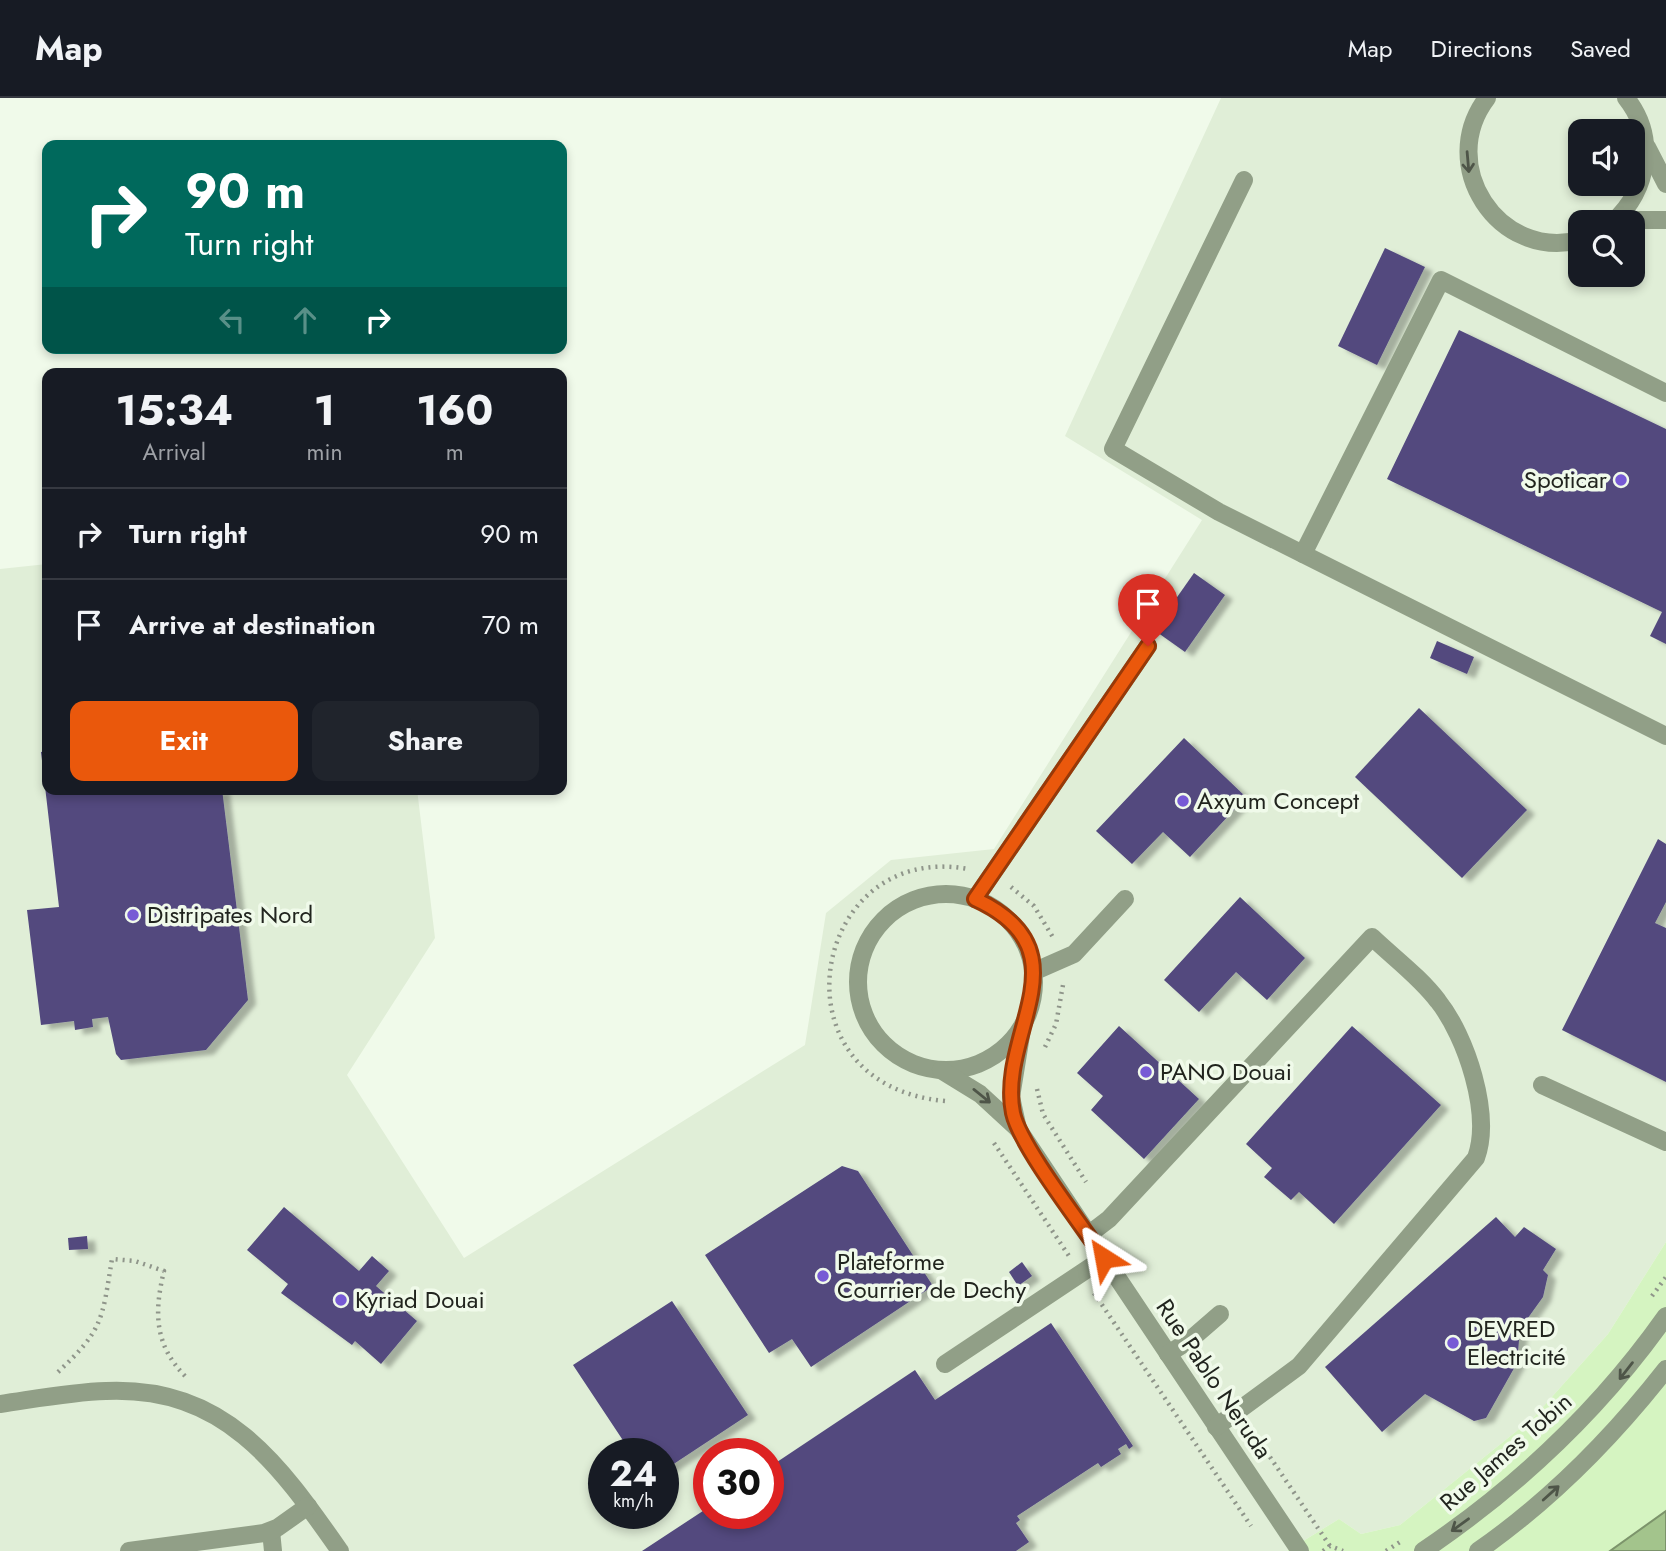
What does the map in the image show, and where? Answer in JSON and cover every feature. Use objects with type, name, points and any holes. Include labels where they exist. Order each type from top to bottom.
[{"type":"street","points":[[1487,98],[1473,122],[1467,146],[1469,172],[1482,203],[1499,222],[1521,236],[1553,243],[1568,241]]},
{"type":"street","points":[[1626,98],[1639,119]]},
{"type":"street","points":[[1645,144],[1666,184]]},
{"type":"street","points":[[1244,180],[1113,449],[1219,512],[1666,736]]},
{"type":"street","points":[[1645,220],[1666,220]]},
{"type":"street","points":[[1303,554],[1441,280],[1666,393]]},
{"type":"street","points":[[975,899],[1148,646]]},
{"type":"street","name":"Rue Pablo Neruda","points":[[1017,1129],[1011,1097],[1022,1026],[1032,1000],[1033,972],[1024,941],[1004,915],[975,899],[943,894],[911,901],[878,926],[860,963],[858,979],[861,1004],[880,1040],[914,1064],[941,1070],[980,1094],[1017,1129],[1300,1551]]},
{"type":"street","points":[[1033,972],[1074,954],[1125,899]]},
{"type":"street","points":[[1088,1235],[1109,1219],[1372,937],[1436,998],[1447,1013],[1465,1052],[1478,1102],[1482,1131],[1476,1157],[1299,1366],[1216,1427]]},
{"type":"street","name":"Rue Pablo Neruda","points":[[941,1070],[982,1062],[1005,1047],[1022,1026]]},
{"type":"street","points":[[1542,1085],[1666,1142]]},
{"type":"street","points":[[945,1364],[1104,1258]]},
{"type":"street","points":[[1168,1354],[1191,1340],[1220,1314]]},
{"type":"street","name":"Rue James Tobin","points":[[1423,1551],[1501,1494],[1564,1439],[1606,1395],[1666,1316]]},
{"type":"street","points":[[1478,1551],[1527,1514],[1593,1454],[1666,1369]]},
{"type":"street","points":[[0,1404],[106,1391],[167,1397],[203,1411],[242,1433],[274,1460],[340,1551]]},
{"type":"street","points":[[129,1551],[271,1531],[308,1506]]},
{"type":"street","points":[[271,1531],[273,1551]]},
{"type":"path","points":[[994,1143],[1254,1529]]},
{"type":"path","points":[[1651,1298],[1666,1277]]},
{"type":"path","points":[[1386,1551],[1409,1536]]},
{"type":"path","points":[[1323,1551],[1331,1546],[1343,1551]]},
{"type":"shaded area","points":[[1221,98],[1666,98],[1666,1242],[1608,1334],[1534,1417],[1400,1525],[1361,1534],[1339,1519],[1287,1551],[0,1551],[0,569],[42,565],[42,795],[418,795],[435,938],[347,1075],[464,1258],[805,1045],[826,913],[891,860],[994,849],[1202,520],[1065,436]]},
{"type":"shaded area","points":[[1666,1242],[1666,1551],[1287,1551],[1339,1519],[1361,1534],[1400,1525],[1534,1417],[1608,1334]]},
{"type":"shaded area","points":[[1666,1511],[1666,1551],[1610,1551]]},
{"type":"building","points":[[1385,248],[1425,267],[1377,365],[1338,346]]},
{"type":"building","points":[[1459,330],[1666,429],[1666,644],[1650,636],[1662,612],[1387,479]]},
{"type":"building","points":[[1194,573],[1225,595],[1185,652],[1154,630]]},
{"type":"building","points":[[1437,641],[1474,657],[1467,674],[1430,658]]},
{"type":"building","points":[[1419,708],[1527,810],[1462,878],[1355,777]]},
{"type":"building","points":[[1184,738],[1246,797],[1190,857],[1163,832],[1132,864],[1096,831]]},
{"type":"building","points":[[46,795],[223,795],[248,1000],[206,1050],[121,1060],[116,1054],[108,1017],[92,1019],[93,1027],[75,1030],[74,1021],[41,1025],[27,910],[59,907]]},
{"type":"building","points":[[1658,839],[1666,844],[1666,902],[1655,923],[1666,928],[1666,1082],[1562,1030]]},
{"type":"building","points":[[1240,897],[1305,958],[1267,1000],[1236,972],[1199,1012],[1164,980]]},
{"type":"building","points":[[1119,1026],[1199,1099],[1144,1159],[1091,1110],[1103,1096],[1077,1073]]},
{"type":"building","points":[[1352,1026],[1441,1105],[1334,1224],[1299,1192],[1291,1200],[1264,1177],[1272,1168],[1246,1144]]},
{"type":"building","name":"Plateforme Courrier de Dechy","points":[[842,1166],[858,1171],[933,1286],[811,1367],[792,1339],[769,1353],[705,1255]]},
{"type":"building","points":[[284,1207],[359,1271],[372,1256],[389,1271],[376,1286],[417,1321],[381,1364],[355,1341],[352,1345],[281,1293],[288,1284],[247,1250]]},
{"type":"building","points":[[1496,1217],[1515,1237],[1524,1227],[1556,1249],[1543,1270],[1548,1275],[1543,1297],[1520,1329],[1517,1363],[1486,1418],[1474,1421],[1425,1394],[1382,1432],[1325,1367]]},
{"type":"building","points":[[87,1236],[88,1249],[69,1250],[68,1238]]},
{"type":"building","points":[[1022,1262],[1032,1276],[1018,1286],[1009,1272]]},
{"type":"building","points":[[672,1301],[748,1415],[713,1438],[693,1438],[693,1451],[679,1460],[679,1438],[621,1438],[573,1365]]},
{"type":"building","points":[[1051,1323],[1133,1446],[1129,1449],[1126,1444],[1118,1449],[1121,1454],[1101,1467],[1098,1463],[1017,1516],[1020,1520],[1016,1523],[1029,1542],[1016,1551],[642,1551],[693,1518],[693,1529],[784,1529],[784,1457],[915,1370],[935,1400]]},
{"type":"place","name":"Spoticar","points":[[1621,480]]},
{"type":"place","name":"Axyum Concept","points":[[1183,801]]},
{"type":"place","name":"Distripates Nord","points":[[133,915]]},
{"type":"place","name":"PANO Douai","points":[[1146,1072]]},
{"type":"place","name":"Plateforme Courrier de Dechy","points":[[823,1276]]},
{"type":"place","name":"Kyriad Douai","points":[[341,1300]]},
{"type":"place","name":"DEVRED Electricité","points":[[1453,1343]]},
{"type":"route","points":[[1104,1258],[1017,1129],[1011,1097],[1022,1026],[1032,1000],[1033,972],[1024,941],[1015,927],[1004,915],[975,899],[1148,646]]}]
